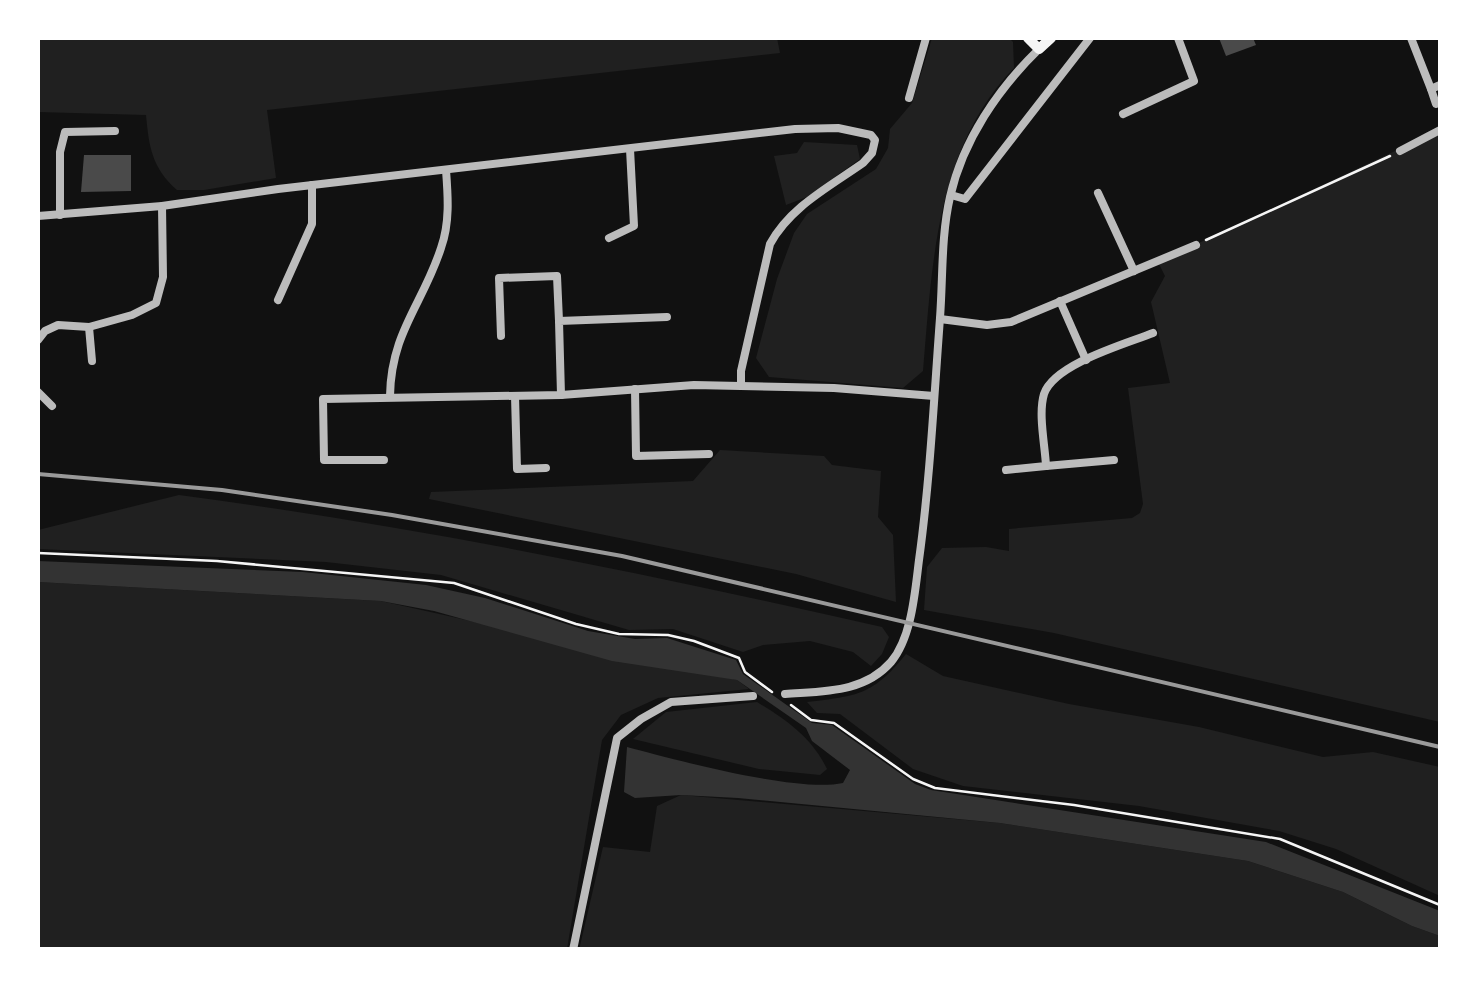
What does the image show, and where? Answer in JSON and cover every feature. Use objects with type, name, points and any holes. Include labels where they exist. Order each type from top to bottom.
[{"type":"main road","points":[[1028,38],[1039,49],[1051,38]]},
{"type":"street","points":[[908,98],[926,38]]},
{"type":"street","points":[[951,195],[965,199],[1090,38]]},
{"type":"street","points":[[1123,114],[1194,81],[1178,38]]},
{"type":"street","points":[[1411,38],[1436,87],[1436,104]]},
{"type":"street","points":[[786,694],[859,685],[888,665],[901,646],[923,534],[943,246],[951,195],[968,147],[989,108],[1010,77],[1039,49]]},
{"type":"street","points":[[38,216],[162,206],[795,129],[838,128],[872,136],[872,153],[863,163],[795,210],[779,227],[763,267],[741,385]]},
{"type":"street","points":[[1400,151],[1440,130]]},
{"type":"street","points":[[60,215],[60,152],[65,132],[115,131]]},
{"type":"street","points":[[610,238],[634,226],[630,149]]},
{"type":"street","points":[[390,396],[395,347],[440,250],[447,214],[446,170]]},
{"type":"street","points":[[278,300],[312,224],[312,185]]},
{"type":"street","points":[[1098,193],[1134,270]]},
{"type":"street","points":[[38,340],[58,325],[90,326],[132,315],[156,303],[163,278],[162,206]]},
{"type":"street","points":[[940,318],[987,324],[1011,322],[1196,245]]},
{"type":"street","points":[[500,336],[499,278],[557,276],[561,394]]},
{"type":"street","points":[[1060,301],[1086,360]]},
{"type":"street","points":[[559,321],[667,317]]},
{"type":"street","points":[[90,326],[92,361]]},
{"type":"street","points":[[1046,466],[1043,397],[1052,380],[1086,360],[1153,333]]},
{"type":"street","points":[[384,460],[324,460],[323,399],[515,396],[741,385],[934,396]]},
{"type":"street","points":[[635,389],[636,456],[709,454]]},
{"type":"street","points":[[38,392],[52,406]]},
{"type":"street","points":[[515,396],[517,469],[546,468]]},
{"type":"street","points":[[1006,470],[1114,460]]},
{"type":"street","points":[[573,950],[616,738],[671,702],[753,696]]},
{"type":"path","points":[[1196,245],[1400,151]]},
{"type":"path","points":[[38,553],[217,561],[454,583],[604,631],[643,637],[668,635],[694,641],[739,658],[745,672]]},
{"type":"path","points":[[807,717],[834,723],[912,779],[935,788],[1074,805],[1280,839],[1440,905]]},
{"type":"shaded area","points":[[38,38],[777,38],[780,53],[267,110],[276,178],[204,190],[177,190],[162,174],[153,156],[146,115],[38,112]]},
{"type":"shaded area","points":[[932,38],[1009,38],[1013,42],[1014,68],[988,100],[953,171],[935,250],[923,371],[903,388],[769,377],[756,358],[794,233],[807,214],[876,169],[888,148],[890,129],[912,103]]},
{"type":"shaded area","points":[[1440,130],[1440,722],[1054,633],[924,610],[927,567],[942,548],[1009,551],[1009,529],[1132,518],[1140,513],[1143,504],[1128,388],[1170,383],[1151,302],[1165,276],[1158,262]]},
{"type":"shaded area","points":[[804,142],[857,145],[860,159],[807,197],[786,205],[774,156],[797,153]]},
{"type":"shaded area","points":[[720,450],[824,456],[832,465],[881,471],[878,517],[893,535],[896,602],[796,574],[429,499],[431,492],[693,481]]},
{"type":"shaded area","points":[[179,495],[356,521],[620,570],[882,627],[889,637],[882,654],[871,666],[853,652],[810,641],[763,645],[743,652],[673,629],[629,630],[441,575],[326,562],[38,549],[38,530]]},
{"type":"shaded area","points":[[38,561],[303,572],[426,585],[485,598],[588,631],[635,639],[667,638],[736,660],[743,674],[812,723],[832,725],[915,784],[931,790],[1266,842],[1440,911],[1440,936],[1343,892],[1248,861],[1000,823],[738,798],[635,798],[624,792],[627,747],[736,774],[797,783],[843,783],[850,770],[812,741],[806,728],[737,680],[612,661],[434,611],[381,601],[38,582]]},
{"type":"shaded area","points":[[38,582],[381,601],[737,680],[749,689],[658,698],[621,715],[602,740],[567,949],[38,950]]},
{"type":"shaded area","points":[[906,654],[943,676],[1069,704],[1199,727],[1323,757],[1373,752],[1440,767],[1440,896],[1336,849],[1279,831],[1139,806],[963,786],[913,769],[840,714],[817,713],[807,702],[839,698],[874,686]]},
{"type":"shaded area","points":[[757,702],[798,731],[827,769],[820,775],[759,769],[633,739],[666,712]]},
{"type":"shaded area","points":[[681,795],[1000,823],[1248,861],[1343,892],[1440,936],[1440,950],[579,950],[603,847],[650,852],[657,806]]},
{"type":"building","points":[[1219,38],[1253,38],[1256,45],[1226,56]]},
{"type":"building","points":[[84,155],[131,155],[131,191],[81,192]]},
{"type":"railway","points":[[38,474],[222,490],[392,515],[622,556],[1440,747]]}]
